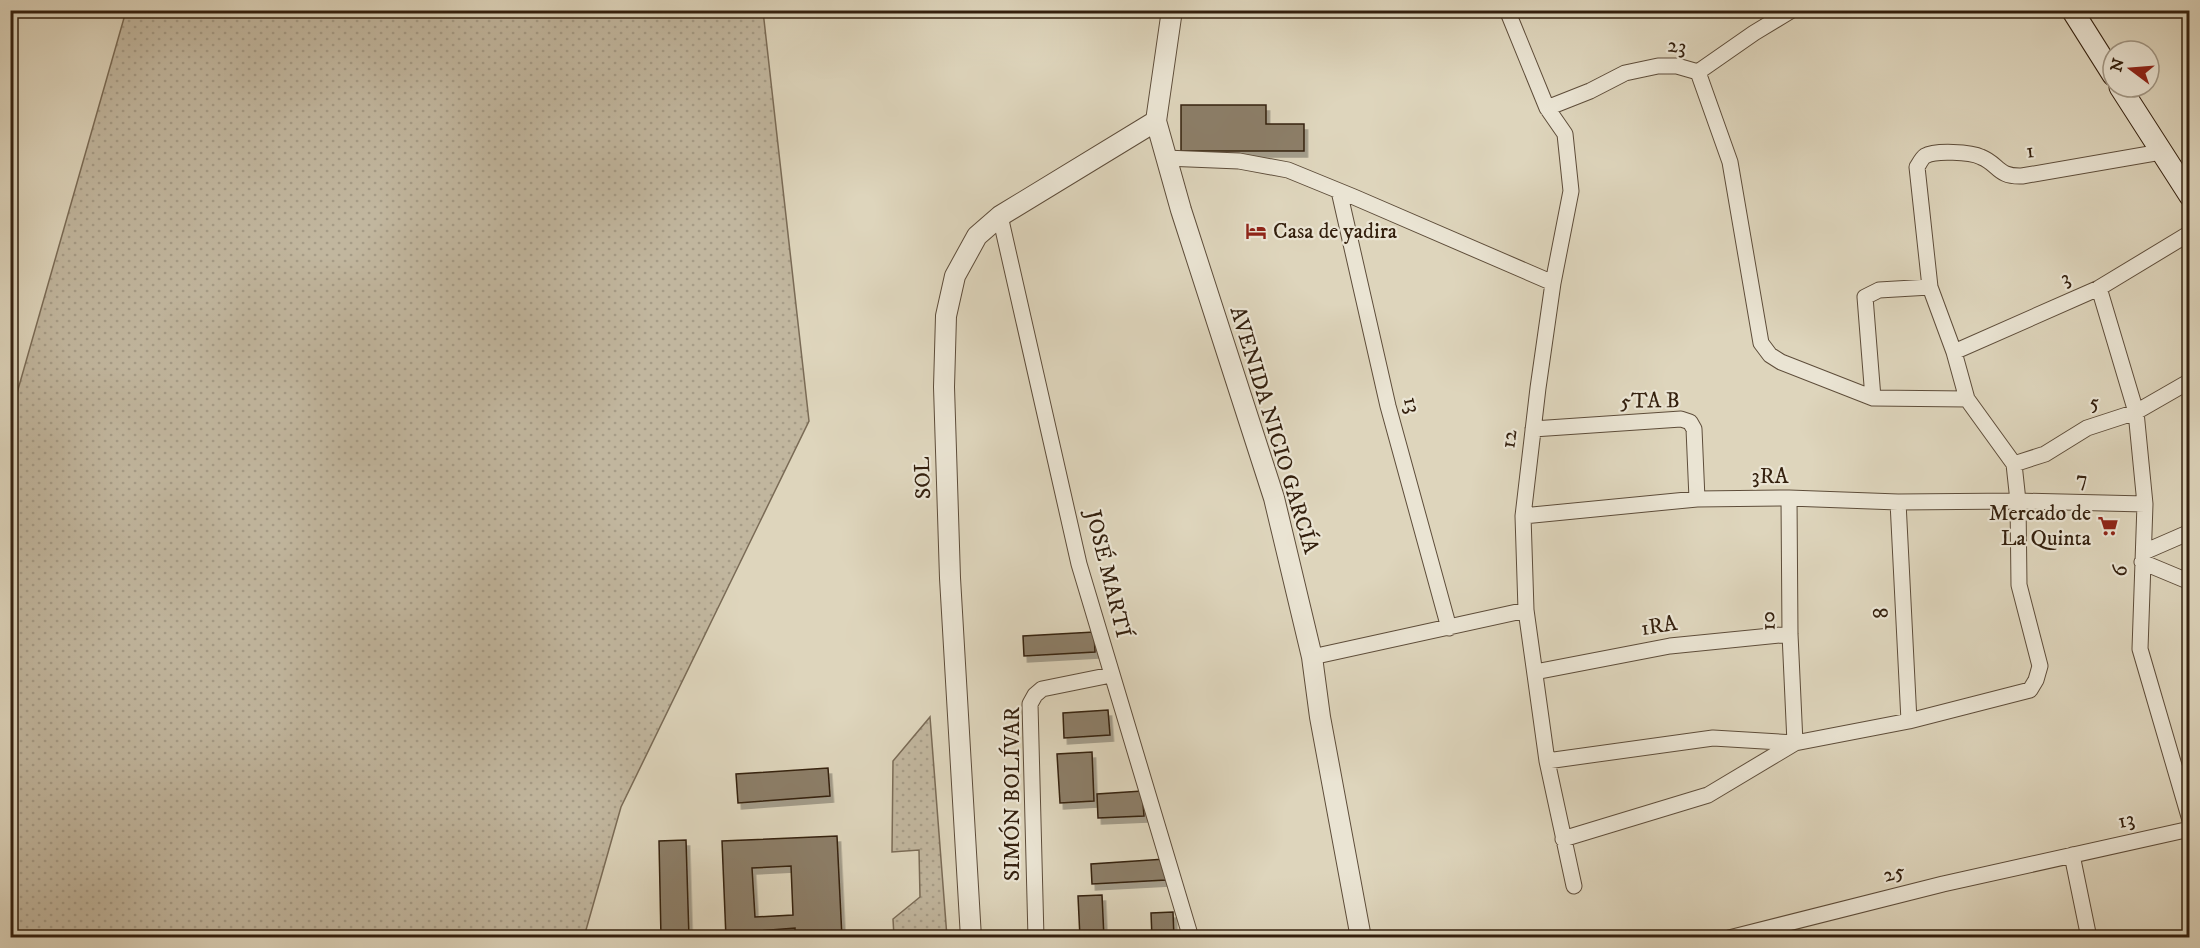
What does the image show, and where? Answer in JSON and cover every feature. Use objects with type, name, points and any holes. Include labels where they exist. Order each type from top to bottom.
[{"type":"main road","points":[[2072,10],[2101,56]]},
{"type":"main road","points":[[2128,99],[2190,196]]},
{"type":"street","name":"AVENIDA NICIO GARCÍA","points":[[1172,10],[1156,122],[1165,158],[1274,498],[1312,657],[1320,717],[1361,938]]},
{"type":"street","name":"12","points":[[1507,10],[1547,108],[1564,134],[1571,191],[1553,284],[1523,516],[1526,610],[1547,761],[1574,886]]},
{"type":"street","name":"23","points":[[1547,108],[1590,91],[1625,73],[1658,66],[1677,66],[1698,72],[1792,10]]},
{"type":"street","points":[[1698,72],[1730,162],[1761,343],[1770,355],[1781,362],[1873,398],[1967,399]]},
{"type":"street","name":"SOL","points":[[970,938],[950,578],[944,387],[946,316],[955,276],[977,236],[1000,216],[1156,122]]},
{"type":"street","name":"1","points":[[1930,287],[1917,167],[1924,156],[1935,153],[1973,154],[1984,158],[1999,171],[2012,176],[2022,176],[2161,152]]},
{"type":"street","points":[[1165,158],[1239,161],[1288,170],[1553,284]]},
{"type":"street","name":"13","points":[[1339,191],[1389,406],[1449,628]]},
{"type":"street","name":"JOSÉ MARTÍ","points":[[1000,216],[1079,564],[1191,938]]},
{"type":"street","name":"3","points":[[1954,352],[2098,288],[2190,233]]},
{"type":"street","points":[[1547,761],[1713,738],[1795,743],[1909,721],[2030,690],[2037,680],[2040,666],[2019,585],[2018,501],[2014,464],[1967,399],[1954,352],[1930,287],[1879,290],[1865,297],[1873,398]]},
{"type":"street","name":"6","points":[[2098,288],[2136,412],[2145,504],[2140,649],[2190,820]]},
{"type":"street","name":"5","points":[[2014,464],[2045,454],[2087,428],[2136,412],[2190,381]]},
{"type":"street","name":"5TA B","points":[[1533,429],[1681,419],[1690,422],[1694,429],[1697,499]]},
{"type":"street","name":"10","points":[[1789,498],[1790,634],[1795,743]]},
{"type":"street","name":"3RA","points":[[1523,516],[1697,499],[2018,501]]},
{"type":"street","name":"7","points":[[2018,501],[2145,504]]},
{"type":"street","name":"8","points":[[1898,502],[1909,721]]},
{"type":"street","points":[[2143,557],[2190,532]]},
{"type":"street","points":[[2143,557],[2190,582]]},
{"type":"street","points":[[1312,657],[1526,610]]},
{"type":"street","name":"1RA","points":[[1535,672],[1670,646],[1790,634]]},
{"type":"street","name":"SIMÓN BOLÍVAR","points":[[1036,938],[1030,704],[1042,689],[1111,675]]},
{"type":"street","points":[[1563,838],[1708,795],[1795,743]]},
{"type":"street","name":"13","points":[[2072,855],[2190,828]]},
{"type":"street","points":[[2072,855],[2089,938]]},
{"type":"street","name":"25","points":[[1733,937],[1943,884],[2072,855]]},
{"type":"shaded area","points":[[126,11],[763,11],[809,421],[621,807],[584,937],[11,937],[11,414]]},
{"type":"shaded area","points":[[930,717],[947,937],[894,937],[893,919],[920,897],[919,850],[892,852],[893,761]]},
{"type":"building","points":[[1181,105],[1266,105],[1266,124],[1304,124],[1304,151],[1181,151]]},
{"type":"building","points":[[1094,632],[1095,652],[1024,656],[1023,636]]},
{"type":"building","points":[[1108,710],[1110,735],[1064,738],[1063,713]]},
{"type":"building","points":[[1092,752],[1094,801],[1060,803],[1057,754]]},
{"type":"building","points":[[828,768],[830,796],[738,803],[736,774]]},
{"type":"building","points":[[1142,791],[1144,816],[1098,818],[1097,794]]},
{"type":"building","points":[[837,836],[842,938],[795,938],[795,928],[757,931],[757,938],[726,938],[722,841]],"holes":[[[791,866],[793,915],[755,917],[752,868]]]},
{"type":"building","points":[[686,840],[689,938],[661,938],[659,841]]},
{"type":"building","points":[[1165,859],[1166,880],[1092,884],[1091,864]]},
{"type":"building","points":[[1102,895],[1104,938],[1080,938],[1078,896]]},
{"type":"building","points":[[1173,912],[1174,938],[1152,938],[1151,913]]},
{"type":"place","name":"Casa de yadira","points":[[1256,231]]},
{"type":"place","name":"Mercado de La Quinta","points":[[2108,526]]}]
